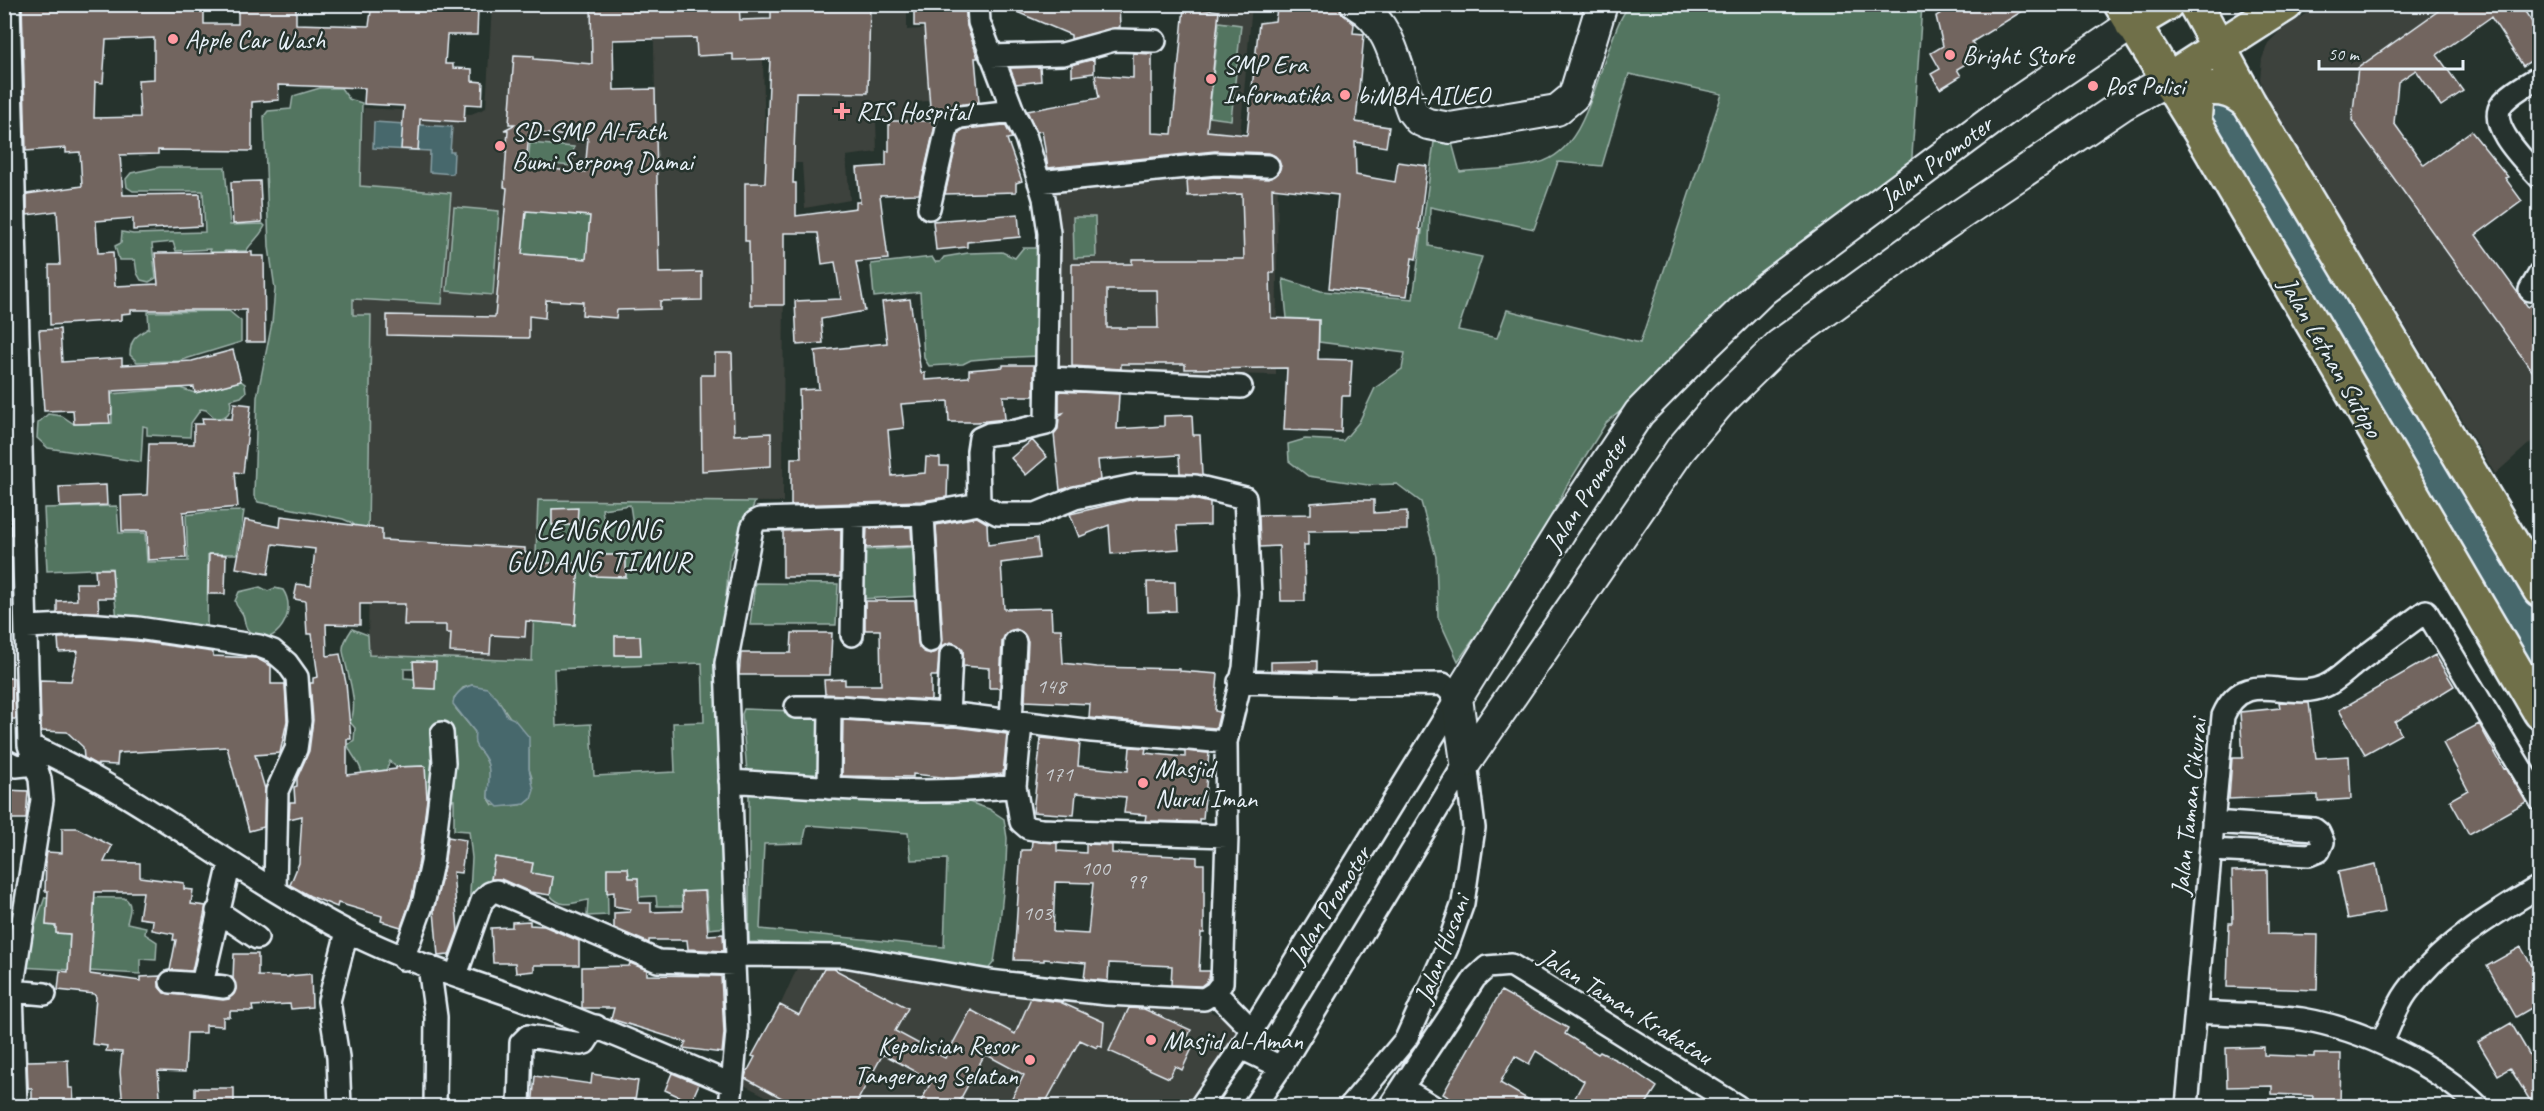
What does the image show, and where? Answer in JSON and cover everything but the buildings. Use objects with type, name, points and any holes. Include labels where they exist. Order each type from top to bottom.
[{"type":"main road","points":[[2126,14],[2166,4]]},
{"type":"main road","points":[[2195,4],[2249,103],[2540,590]]},
{"type":"main road","points":[[2166,81],[2286,4]]},
{"type":"main road","name":"Jalan Letnan Sutopo","points":[[2126,14],[2194,123],[2540,712]]},
{"type":"main road","points":[[2194,123],[2196,99],[2205,89],[2219,87],[2231,90],[2249,103]]},
{"type":"street","points":[[9,4],[14,545],[27,627],[32,754],[40,779],[42,800],[11,951],[10,1062],[16,1107]]},
{"type":"street","points":[[978,4],[979,22],[991,56],[1012,111],[1026,138],[1039,182],[1050,233],[1046,424],[989,434],[980,438],[978,451],[979,504]]},
{"type":"street","points":[[1356,4],[1374,18],[1386,34],[1412,111],[1419,120],[1450,128],[1547,113],[1566,104],[1576,89],[1602,4]]},
{"type":"street","name":"Jalan Promoter","points":[[1201,1107],[1246,1039],[1564,524],[1639,413],[1763,290],[2005,110],[2126,14]]},
{"type":"street","points":[[991,56],[1063,54],[1100,42],[1155,40]]},
{"type":"street","points":[[2540,76],[2503,102],[2498,115],[2500,129],[2540,178]]},
{"type":"street","name":"Jalan Promoter","points":[[1254,1107],[1281,1067],[1466,762],[1680,450],[1719,404],[1779,345],[1936,231],[2124,104],[2166,81]]},
{"type":"street","points":[[929,208],[948,124],[960,117],[1012,111]]},
{"type":"street","points":[[1039,182],[1215,164],[1268,166]]},
{"type":"street","points":[[1047,378],[1241,387]]},
{"type":"street","points":[[456,975],[482,901],[490,893],[496,891],[658,961],[735,960],[843,956],[989,981],[1107,994],[1204,999],[1215,992],[1222,983],[1227,836],[1226,742],[1244,668],[1250,594],[1245,498],[1195,486],[1138,485],[1075,498],[1036,514],[998,514],[979,504],[923,514],[760,519],[755,522],[726,663],[730,781],[735,960],[737,1033],[730,1107]]},
{"type":"street","points":[[923,514],[930,641]]},
{"type":"street","points":[[852,635],[854,517]]},
{"type":"street","name":"Jalan Taman Cikurai","points":[[2187,1107],[2223,716],[2229,702],[2252,688],[2302,690],[2325,686],[2426,611],[2540,800]]},
{"type":"street","points":[[27,627],[86,624],[138,628],[259,646],[273,651],[287,663],[297,678],[300,721],[296,749],[277,791],[275,890]]},
{"type":"street","points":[[1015,642],[1015,786],[1021,822],[1028,828],[1041,830],[1227,836]]},
{"type":"street","points":[[948,715],[951,655]]},
{"type":"street","points":[[1239,682],[1348,685],[1443,684],[1457,698]]},
{"type":"street","name":"Jalan Husani","points":[[1350,1107],[1406,1040],[1447,948],[1463,903],[1474,828],[1457,698]]},
{"type":"street","points":[[796,707],[948,715],[1226,742]]},
{"type":"street","points":[[829,788],[830,707]]},
{"type":"street","points":[[403,958],[424,900],[432,863],[444,763],[442,733]]},
{"type":"street","points":[[4,760],[16,766],[32,754],[64,760],[169,822],[230,863],[347,932],[403,958],[596,1026],[731,1084]]},
{"type":"street","points":[[730,781],[829,788],[985,789],[1015,786]]},
{"type":"street","points":[[2211,850],[2309,855],[2319,851],[2323,842],[2314,828],[2213,822]]},
{"type":"street","points":[[202,984],[230,863]]},
{"type":"street","points":[[2382,1042],[2406,993],[2445,950],[2481,923],[2540,886]]},
{"type":"street","points":[[218,911],[257,938]]},
{"type":"street","points":[[340,1107],[338,1057],[329,1001],[347,932]]},
{"type":"street","name":"Jalan Taman Krakatau","points":[[1390,1107],[1475,978],[1487,967],[1511,965],[1737,1107]]},
{"type":"street","points":[[429,966],[436,1017],[435,1107]]},
{"type":"street","points":[[171,982],[224,987]]},
{"type":"street","points":[[12,991],[45,994]]},
{"type":"street","points":[[1215,992],[1246,1039],[1281,1067]]},
{"type":"street","points":[[2196,1012],[2303,1019],[2382,1042],[2459,1088],[2478,1107]]},
{"type":"street","points":[[519,1107],[521,1043],[528,1036],[581,1044],[585,1043],[596,1026]]},
{"type":"street","points":[[1404,1089],[1432,1107]]},
{"type":"shaded area","points":[[492,5],[591,5],[593,63],[660,309],[653,5],[907,5],[907,30],[934,28],[941,100],[915,102],[916,119],[876,120],[877,152],[846,156],[850,200],[805,208],[802,163],[767,163],[771,19],[762,19],[766,183],[796,183],[796,233],[784,233],[783,502],[538,500],[533,661],[368,655],[371,315],[352,315],[364,108],[471,114],[486,108]]},
{"type":"shaded area","name":"SMP Era Informatika","points":[[1184,5],[1252,5],[1237,168],[1170,162]]},
{"type":"shaded area","points":[[2319,5],[2508,5],[2398,82],[2394,123],[2539,323],[2539,435],[2495,474],[2265,95],[2260,79],[2262,59],[2268,43],[2280,31]]},
{"type":"shaded area","points":[[1278,166],[1276,375],[1056,371],[1054,184]]},
{"type":"shaded area","points":[[799,964],[1202,1007],[1243,1028],[1190,1106],[785,1106],[744,1085]]},
{"type":"green space","points":[[1630,5],[1922,5],[1911,171],[1606,423],[1566,487],[1528,564],[1458,661],[1438,617],[1436,557],[1421,502],[1397,484],[1368,485],[1308,476],[1289,461],[1288,444],[1305,439],[1343,441],[1359,422],[1375,388],[1402,369],[1405,353],[1319,342],[1319,320],[1287,318],[1283,279],[1321,291],[1413,299],[1434,142],[1451,139],[1460,172],[1519,167],[1553,157],[1565,146],[1584,118],[1619,22]],"holes":[[[1629,74],[1722,94],[1640,343],[1507,310],[1497,338],[1458,330],[1482,257],[1429,246],[1430,207],[1534,229],[1558,162],[1602,166]]]},
{"type":"green space","points":[[1219,22],[1241,25],[1231,120],[1209,117]]},
{"type":"green space","points":[[320,88],[341,88],[349,99],[362,103],[360,186],[451,193],[442,304],[353,299],[353,315],[371,315],[368,538],[352,523],[343,519],[258,502],[254,496],[257,397],[272,323],[275,289],[269,247],[264,116],[268,111],[291,109],[293,96]]},
{"type":"green space","points":[[530,143],[574,147],[572,166],[528,162]]},
{"type":"green space","points":[[160,167],[225,167],[230,225],[263,224],[265,226],[263,231],[246,251],[225,251],[225,255],[211,255],[210,249],[176,251],[173,242],[152,244],[156,278],[149,282],[141,280],[137,273],[135,260],[119,260],[115,246],[121,243],[122,232],[133,234],[205,232],[203,191],[133,191],[127,187],[126,179],[131,173]]},
{"type":"green space","points":[[454,207],[499,211],[493,295],[447,291]]},
{"type":"green space","points":[[526,210],[590,216],[587,259],[522,254]]},
{"type":"green space","points":[[1073,217],[1095,217],[1096,257],[1074,258]]},
{"type":"green space","points":[[1023,248],[1036,248],[1038,251],[1041,356],[971,360],[963,364],[929,366],[924,358],[920,292],[874,297],[871,264],[932,257],[935,262],[940,262],[944,257],[968,253],[1002,252],[1015,258]]},
{"type":"green space","points":[[229,311],[241,321],[241,342],[179,361],[137,362],[130,355],[131,345],[135,338],[149,328],[148,312]]},
{"type":"green space","points":[[241,381],[245,384],[246,392],[241,397],[230,400],[231,408],[228,414],[215,418],[206,410],[201,409],[191,423],[190,437],[147,435],[147,427],[143,426],[141,462],[48,448],[37,438],[38,423],[48,414],[62,416],[74,424],[112,423],[111,394],[180,388],[195,393]]},
{"type":"green space","points":[[538,500],[755,502],[729,560],[717,710],[728,927],[709,929],[706,891],[683,892],[683,906],[657,906],[656,896],[638,897],[638,878],[629,878],[628,868],[607,869],[608,915],[587,916],[588,900],[568,904],[558,902],[550,895],[553,877],[531,873],[533,863],[495,857],[490,885],[469,909],[472,858],[469,831],[454,830],[454,800],[426,796],[424,766],[396,767],[390,761],[386,770],[362,773],[348,745],[354,740],[355,728],[350,722],[354,706],[343,648],[352,629],[368,635],[369,655],[532,661]],"holes":[[[630,505],[633,525],[622,527],[621,520],[604,522],[602,509]],[[552,509],[577,509],[571,520],[580,520],[580,525],[552,525]],[[592,555],[626,555],[625,577],[592,576]],[[540,597],[574,625],[539,622]],[[615,636],[640,636],[641,655],[616,655]],[[414,661],[436,662],[435,689],[416,679],[404,678],[404,669],[413,669]],[[702,663],[704,722],[673,723],[675,772],[594,776],[591,724],[556,726],[554,669]],[[472,685],[497,698],[529,746],[531,799],[525,804],[493,805],[488,797],[489,767],[475,744],[475,732],[456,709],[454,698],[463,688]]]},
{"type":"green space","points":[[117,506],[119,533],[145,533],[147,562],[188,561],[186,515],[244,511],[237,554],[208,554],[207,629],[117,620],[112,568],[47,571],[44,508]]},
{"type":"green space","points":[[916,547],[921,596],[859,599],[861,550]]},
{"type":"green space","points":[[755,583],[838,584],[836,625],[750,625]]},
{"type":"green space","points":[[260,587],[268,591],[275,588],[283,590],[288,611],[279,630],[272,636],[264,638],[256,637],[246,628],[243,615],[235,601],[239,592]]},
{"type":"green space","points":[[744,709],[823,712],[822,780],[747,772],[742,714]]},
{"type":"green space","points":[[749,792],[963,800],[989,809],[1004,819],[1007,838],[1006,864],[999,931],[994,962],[986,972],[970,970],[962,965],[854,946],[749,942]],"holes":[[[807,825],[908,833],[911,860],[947,859],[944,947],[760,929],[764,844],[803,843]]]},
{"type":"green space","points":[[45,897],[124,898],[130,906],[127,923],[146,927],[145,934],[157,942],[156,960],[140,959],[140,974],[21,967]],"holes":[[[94,912],[92,947],[69,946],[70,934],[56,933],[56,926],[46,925],[47,913]]]},
{"type":"water","points":[[374,122],[452,127],[450,152],[454,152],[453,174],[429,172],[430,151],[373,148]]},
{"type":"water","points":[[472,685],[487,688],[497,698],[507,716],[514,719],[529,737],[529,769],[534,790],[531,799],[525,804],[498,807],[488,797],[487,762],[475,745],[475,732],[453,704],[460,692]]},
{"type":"waterway","points":[[2222,124],[2540,656]]},
{"type":"place","name":"Apple Car Wash","points":[[173,39]]},
{"type":"place","name":"Bright Store","points":[[1950,55]]},
{"type":"place","name":"SMP Era Informatika","points":[[1211,79]]},
{"type":"place","name":"Pos Polisi","points":[[2093,86]]},
{"type":"place","name":"biMBA-AIUEO","points":[[1345,95]]},
{"type":"place","name":"RIS Hospital","points":[[842,111]]},
{"type":"place","name":"SD-SMP Al-Fath Bumi Serpong Damai","points":[[500,146]]},
{"type":"place","name":"Masjid Nurul Iman","points":[[1143,783]]},
{"type":"place","name":"Masjid al-Aman","points":[[1151,1040]]},
{"type":"place","name":"Kepolisian Resor Tangerang Selatan","points":[[1030,1060]]},
{"type":"district","name":"LENGKONG GUDANG TIMUR","points":[[599,545]]}]
